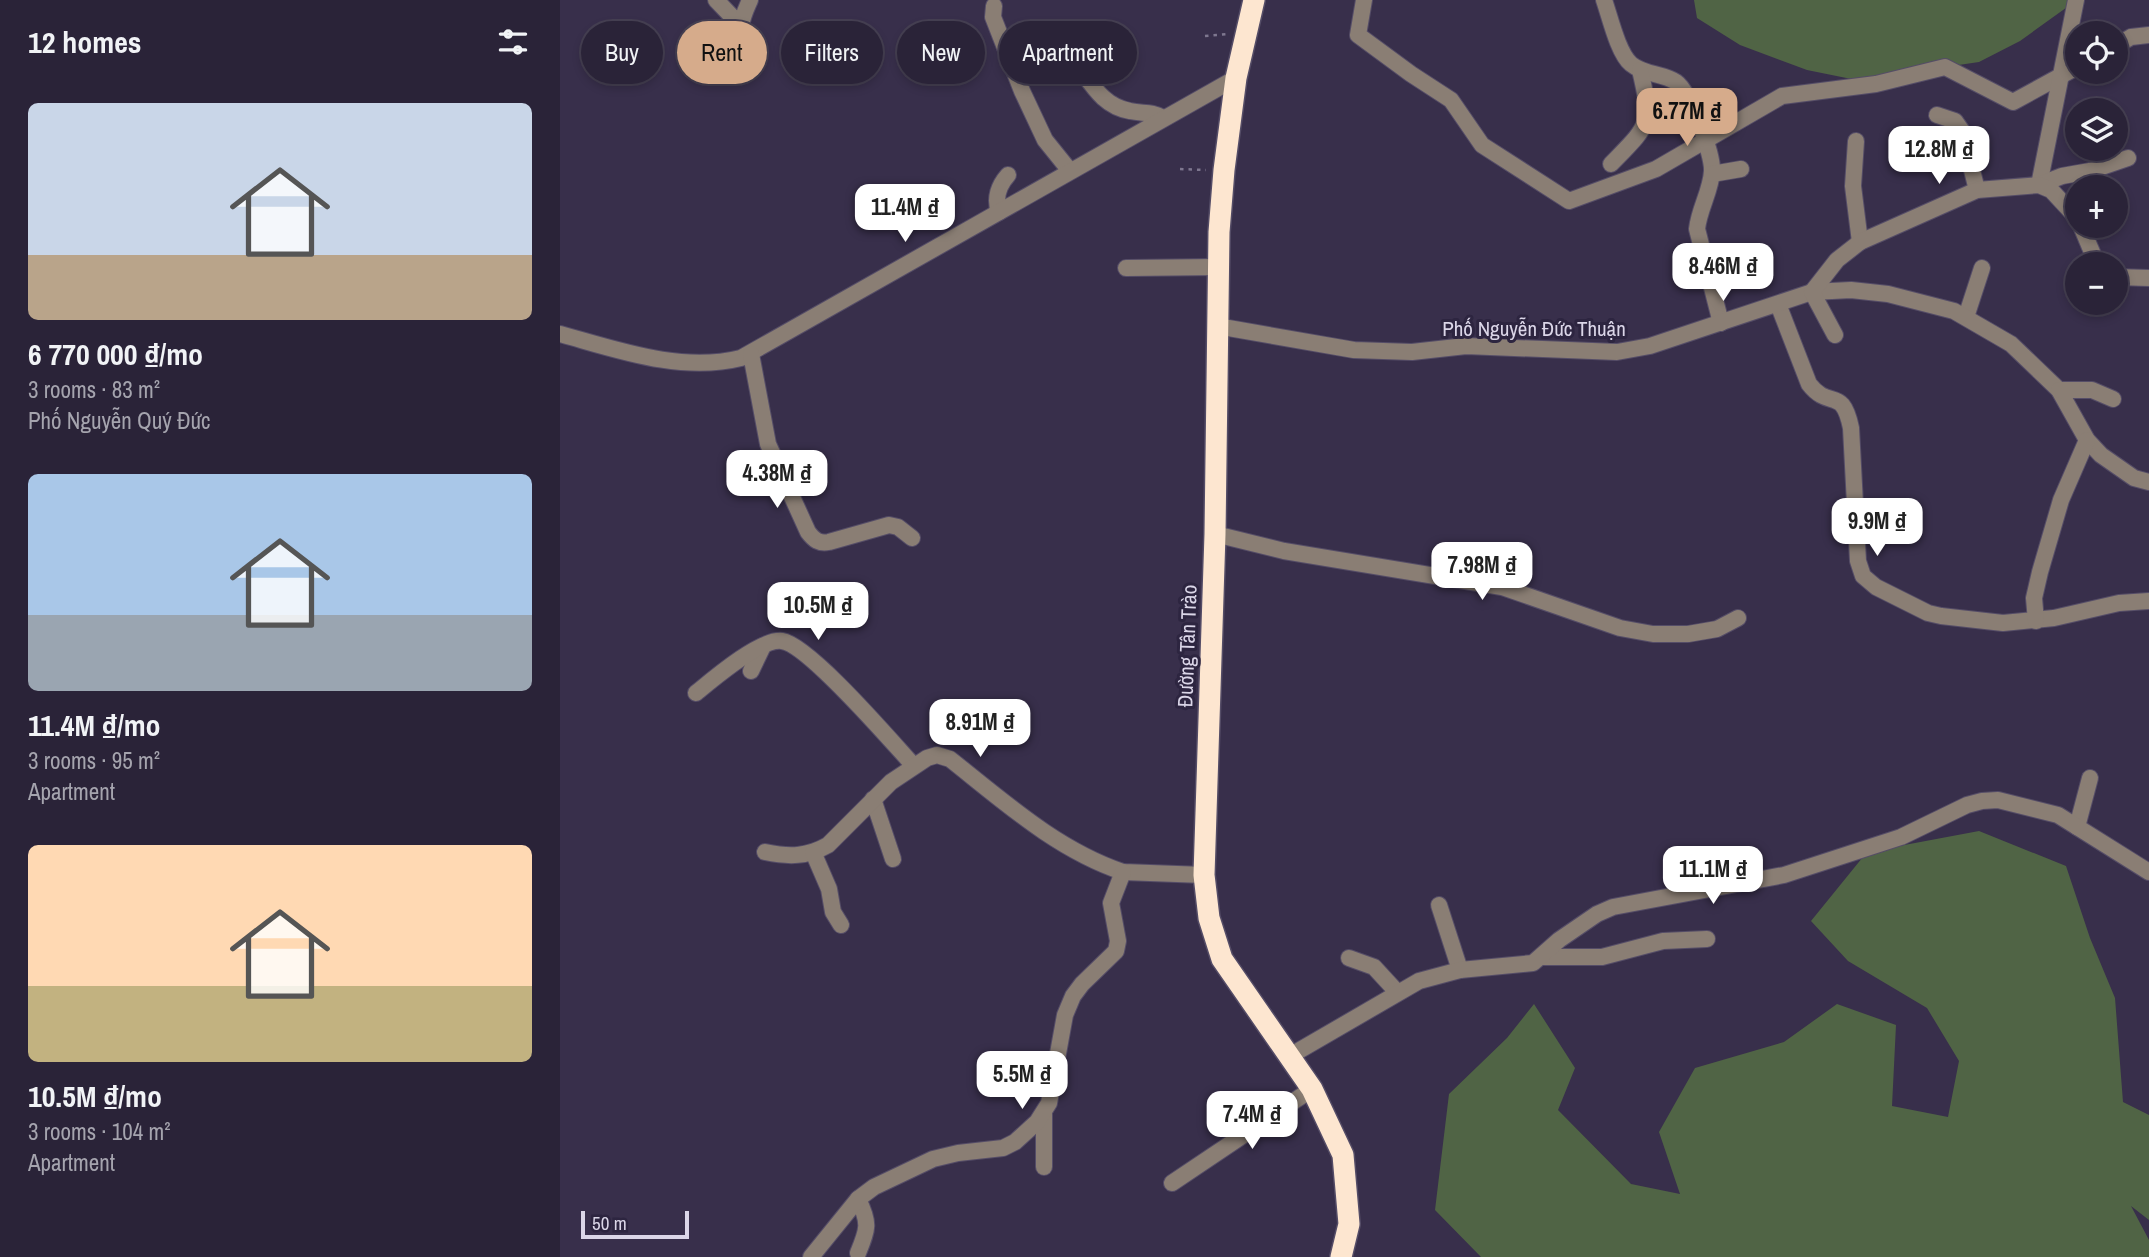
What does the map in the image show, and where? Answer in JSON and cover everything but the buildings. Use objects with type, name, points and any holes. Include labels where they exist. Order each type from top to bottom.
[{"type":"highway","name":"Đường Tân Trào","points":[[1254,0],[1236,78],[1224,170],[1218,267],[1215,534],[1204,875],[1209,918],[1222,959],[1312,1089],[1343,1155],[1349,1224],[1341,1257]]},
{"type":"street","points":[[716,0],[736,21]]},
{"type":"street","points":[[743,21],[750,0]]},
{"type":"street","points":[[1364,0],[1358,35],[1451,100],[1482,145],[1569,201],[1657,169],[1782,96],[1876,84],[1945,67],[2014,102],[2065,73]]},
{"type":"street","points":[[1604,0],[1624,57],[1640,70],[1668,78],[1686,92],[1710,156],[1712,174],[1697,229],[1721,323]]},
{"type":"street","points":[[2039,186],[2077,0]]},
{"type":"street","points":[[994,6],[993,17],[1026,100],[1045,140],[1070,171]]},
{"type":"street","points":[[2128,39],[2149,36]]},
{"type":"street","points":[[1611,164],[1646,125],[1648,109],[1640,70]]},
{"type":"street","points":[[560,334],[636,355],[695,364],[722,363],[751,354],[1236,78]]},
{"type":"street","points":[[1091,84],[1109,103],[1133,112],[1149,112],[1163,118]]},
{"type":"street","points":[[1937,115],[1955,121],[1962,131],[1977,190]]},
{"type":"street","points":[[1856,141],[1853,186],[1860,242]]},
{"type":"street","points":[[1835,335],[1812,292],[1838,260],[1860,242],[1977,190],[2039,186],[2062,176],[2090,171],[2129,158]]},
{"type":"street","points":[[1712,174],[1741,169]]},
{"type":"street","points":[[999,212],[998,190],[1008,175]]},
{"type":"street","points":[[2039,186],[2051,190],[2065,205]]},
{"type":"street","points":[[1126,268],[1218,267]]},
{"type":"street","points":[[1966,317],[1982,268]]},
{"type":"street","points":[[2128,277],[2149,278]]},
{"type":"street","name":"Phố Nguyễn Đức Thuận","points":[[1217,326],[1354,350],[1412,352],[1466,346],[1617,352],[1650,346],[1812,292],[1852,290],[1888,294],[1954,311],[2011,344],[2059,390],[2087,440],[2101,455],[2134,478],[2149,482]]},
{"type":"street","points":[[1778,304],[1809,384],[1818,393],[1840,401],[1846,407],[1851,428],[1858,561],[1863,576],[1875,587],[1928,613],[2003,623],[2036,621],[2103,605],[2149,601]]},
{"type":"street","points":[[751,354],[768,444],[814,540],[829,542],[890,525],[898,527],[912,538]]},
{"type":"street","points":[[2059,390],[2092,390],[2113,399]]},
{"type":"street","points":[[2036,621],[2034,598],[2040,572],[2062,500],[2087,440]]},
{"type":"street","points":[[1215,534],[1284,551],[1502,587],[1620,628],[1642,632],[1688,634],[1717,629],[1738,618]]},
{"type":"street","points":[[696,693],[728,667],[763,646],[780,640],[806,655],[829,676],[914,766]]},
{"type":"street","points":[[751,671],[763,646]]},
{"type":"street","points":[[765,852],[791,857],[828,845],[891,782],[927,758],[937,755],[950,759],[1062,843],[1123,872],[1204,875]]},
{"type":"street","points":[[2077,827],[2090,778]]},
{"type":"street","points":[[873,799],[894,859]]},
{"type":"street","points":[[1288,1057],[1419,981],[1460,970],[1533,963],[1559,940],[1597,914],[1613,907],[1795,872],[1901,837],[1967,805],[1982,801],[1998,800],[2058,814],[2149,872]]},
{"type":"street","points":[[813,852],[829,888],[833,912],[841,925]]},
{"type":"street","points":[[811,1257],[858,1199],[874,1188],[933,1159],[1003,1148],[1015,1142],[1044,1114],[1049,1103],[1065,1016],[1073,996],[1116,951],[1118,941],[1111,903],[1123,872]]},
{"type":"street","points":[[1439,905],[1460,970]]},
{"type":"street","points":[[1542,957],[1602,957],[1663,941],[1707,939]]},
{"type":"street","points":[[1349,958],[1374,967],[1397,992]]},
{"type":"street","points":[[1172,1183],[1312,1089]]},
{"type":"street","points":[[1044,1114],[1044,1167]]},
{"type":"street","points":[[858,1199],[866,1216],[865,1235],[858,1253]]},
{"type":"path","points":[[1205,36],[1247,33]]},
{"type":"path","points":[[1181,169],[1224,170]]},
{"type":"green space","points":[[1694,0],[2077,0],[2020,41],[1979,62],[1945,67],[1876,84],[1807,70],[1740,45],[1697,18]]},
{"type":"green space","points":[[1979,831],[2066,866],[2090,938],[2115,998],[2123,1102],[2149,1115],[2149,1220],[2131,1206],[2149,1240],[2149,1257],[1481,1257],[1435,1210],[1449,1094],[1507,1038],[1534,1004],[1575,1068],[1558,1110],[1631,1184],[1680,1194],[1659,1132],[1695,1068],[1784,1042],[1837,1004],[1896,1025],[1892,1106],[1948,1117],[1959,1061],[1927,1008],[1848,961],[1811,921],[1867,852]]}]
